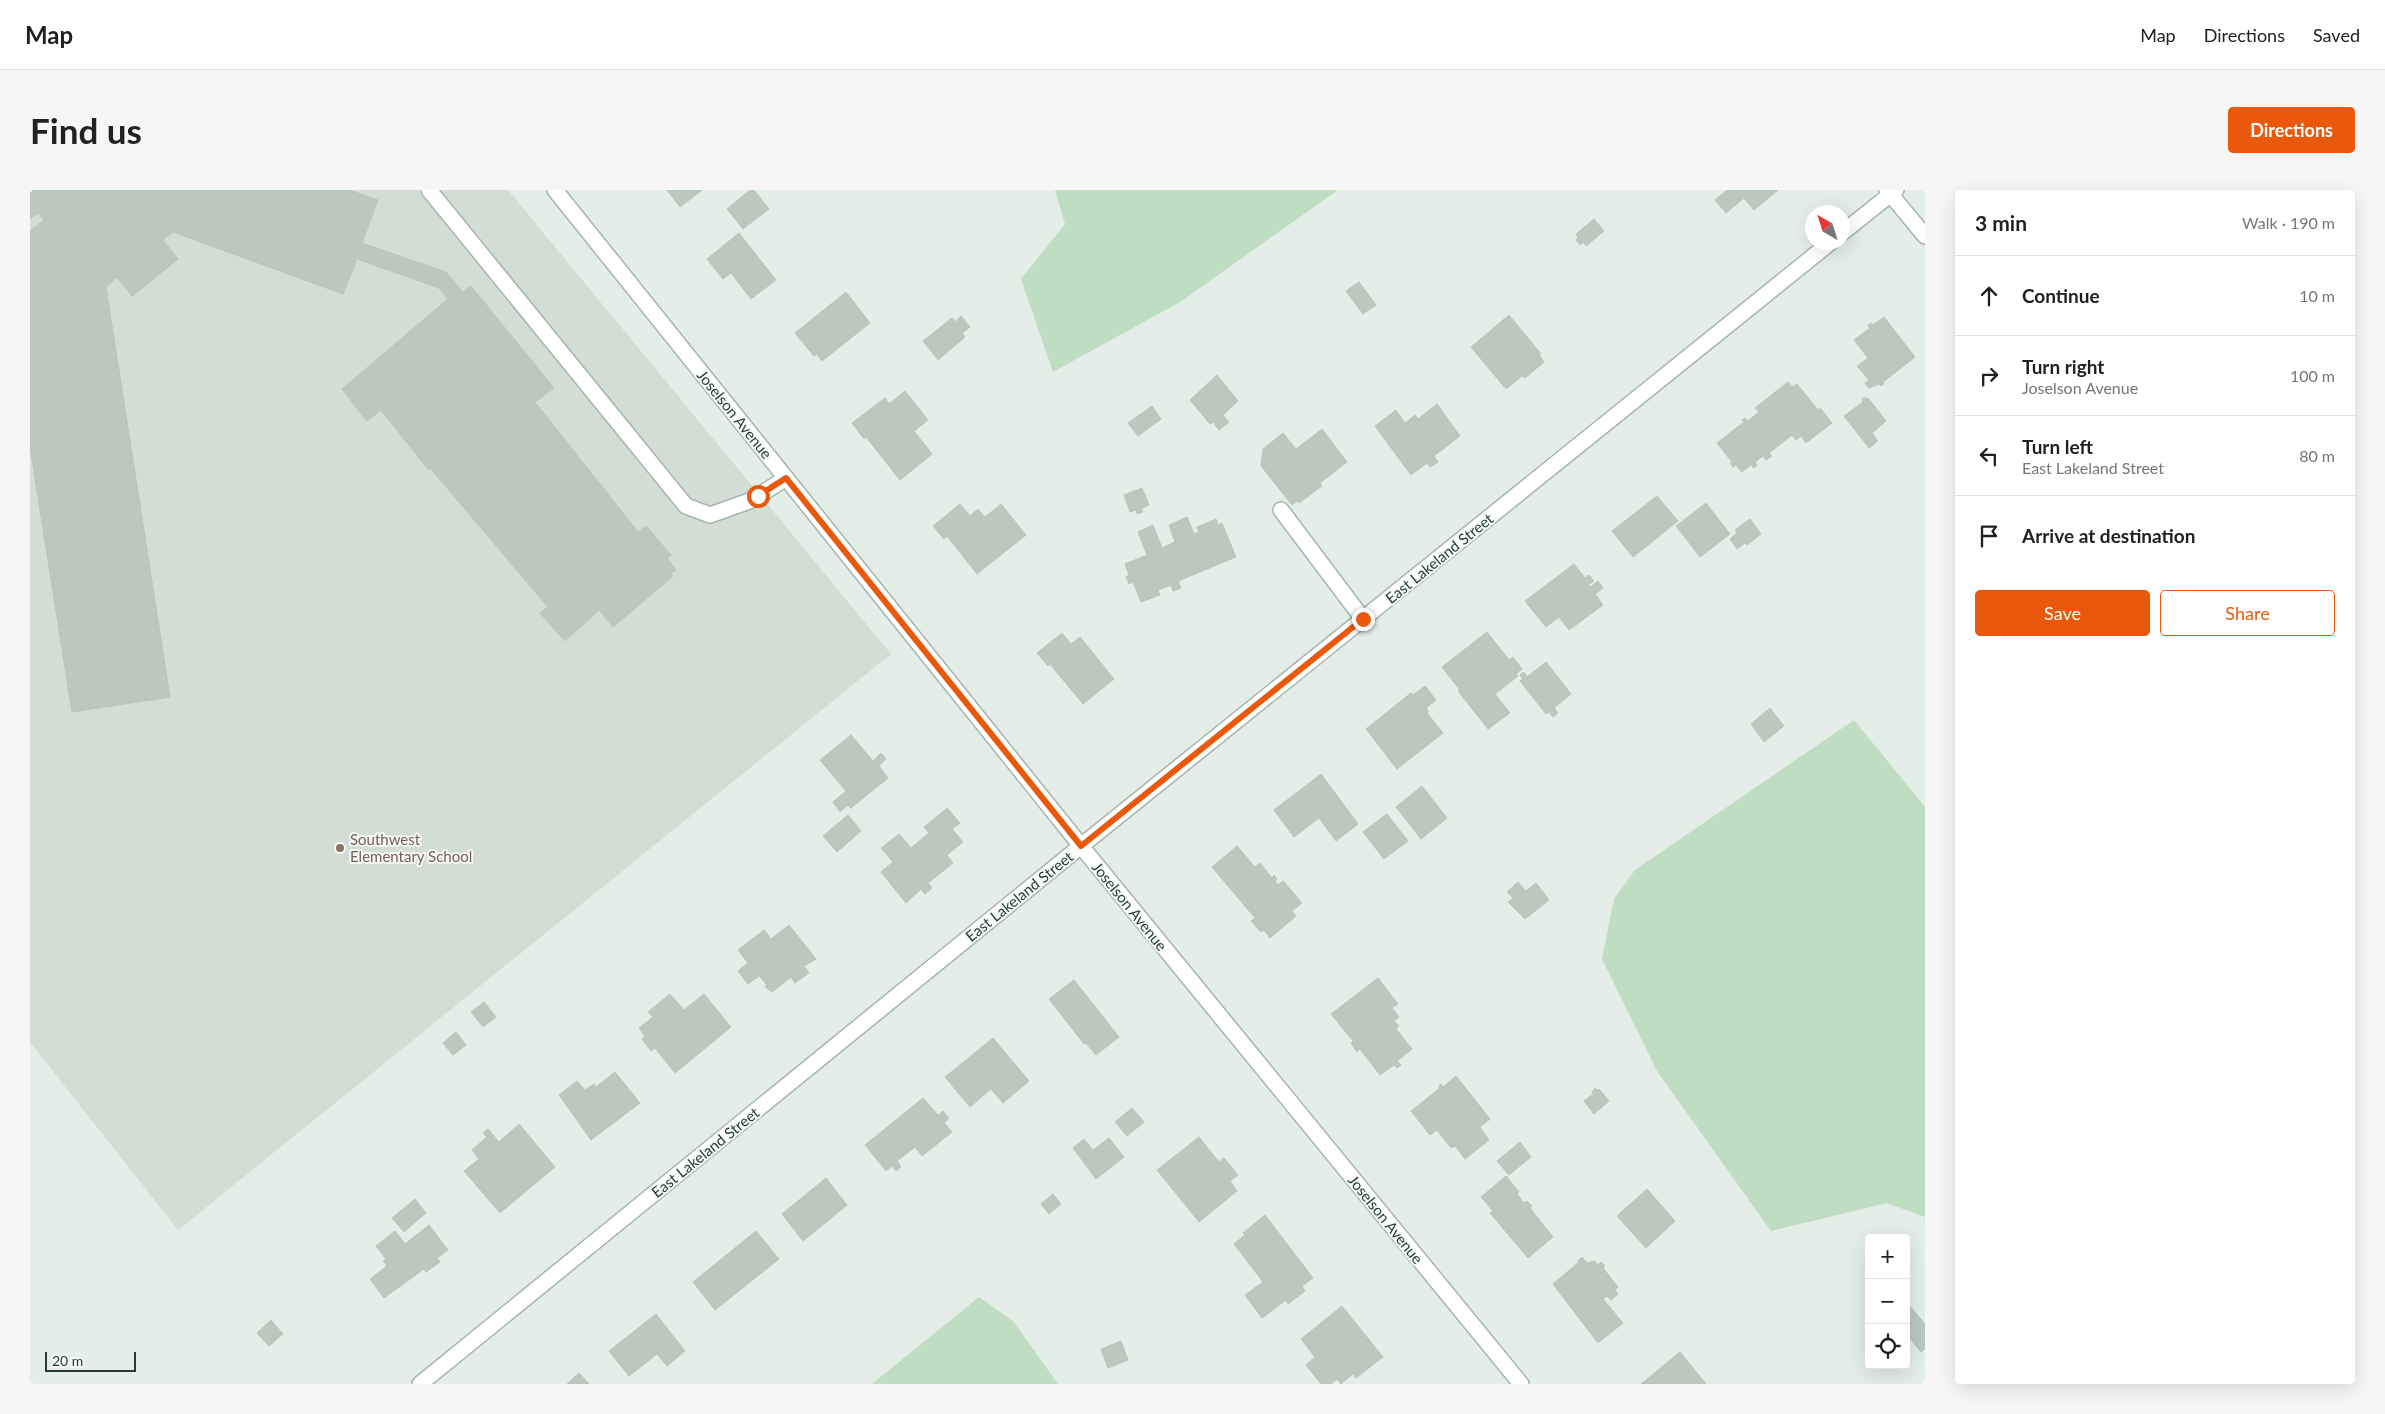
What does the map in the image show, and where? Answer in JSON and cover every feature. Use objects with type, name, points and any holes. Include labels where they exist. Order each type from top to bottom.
[{"type":"street","points":[[429,190],[686,506],[710,515],[752,500],[786,478]]},
{"type":"street","name":"Joselson Avenue","points":[[555,190],[1081,846],[1521,1384]]},
{"type":"street","points":[[1850,226],[1891,191],[1925,236]]},
{"type":"street","name":"East Lakeland Street","points":[[420,1384],[1081,846],[1821,250]]},
{"type":"street","points":[[1282,510],[1363,619]]},
{"type":"shaded area","name":"Southwest Elementary School","points":[[30,190],[508,190],[891,654],[178,1230],[30,1042]]},
{"type":"green space","points":[[1055,190],[1338,190],[1180,302],[1053,372],[1021,279],[1065,224]]},
{"type":"green space","points":[[1854,720],[1925,807],[1925,1217],[1887,1203],[1771,1231],[1657,1071],[1602,959],[1614,899],[1635,870]]},
{"type":"green space","points":[[979,1297],[1013,1321],[1058,1384],[872,1384]]},
{"type":"building","points":[[30,190],[349,190],[378,200],[362,243],[446,272],[463,292],[471,286],[554,388],[535,402],[638,532],[646,526],[671,555],[667,558],[676,570],[671,573],[673,576],[613,627],[599,610],[565,641],[540,613],[548,607],[431,469],[428,469],[381,410],[367,421],[342,389],[448,299],[439,288],[357,259],[343,294],[173,232],[163,240],[178,259],[132,296],[117,277],[106,287],[170,697],[72,712],[30,447],[30,231],[44,220],[38,213],[30,219]]},
{"type":"building","points":[[667,190],[702,190],[680,207]]},
{"type":"building","points":[[750,190],[754,190],[769,209],[743,229],[727,209]]},
{"type":"building","points":[[1727,190],[1778,190],[1754,210],[1744,198],[1726,213],[1715,200]]},
{"type":"building","points":[[1594,219],[1604,231],[1586,246],[1583,242],[1580,245],[1576,240],[1578,237],[1576,234]]},
{"type":"building","points":[[739,233],[776,280],[751,299],[731,273],[723,279],[707,259]]},
{"type":"building","points":[[1359,282],[1376,305],[1363,314],[1346,291]]},
{"type":"building","points":[[846,292],[870,323],[822,361],[817,354],[814,356],[795,333]]},
{"type":"building","points":[[1509,315],[1541,354],[1539,355],[1544,362],[1525,378],[1522,376],[1506,389],[1471,347]]},
{"type":"building","points":[[961,316],[970,327],[962,333],[965,337],[938,360],[923,341],[952,318],[955,322]]},
{"type":"building","points":[[1884,317],[1915,357],[1883,382],[1884,384],[1869,388],[1865,383],[1869,380],[1857,366],[1868,358],[1854,340],[1870,328],[1868,325],[1871,323],[1873,325]]},
{"type":"building","points":[[1217,375],[1238,401],[1223,415],[1229,422],[1219,430],[1213,422],[1210,424],[1190,400]]},
{"type":"building","points":[[1788,382],[1792,387],[1797,384],[1818,410],[1820,408],[1832,423],[1806,443],[1801,436],[1796,440],[1792,435],[1769,453],[1772,456],[1766,460],[1763,456],[1755,462],[1757,465],[1754,468],[1751,465],[1742,472],[1736,465],[1733,467],[1730,463],[1732,462],[1717,443],[1744,422],[1742,420],[1745,418],[1748,421],[1759,412],[1755,408]]},
{"type":"building","points":[[905,391],[928,420],[914,431],[932,454],[900,480],[866,437],[864,439],[852,423],[885,398],[889,404]]},
{"type":"building","points":[[1865,397],[1866,399],[1868,398],[1886,421],[1872,433],[1878,441],[1869,448],[1844,416],[1863,402],[1862,399]]},
{"type":"building","points":[[1437,404],[1460,436],[1434,456],[1438,462],[1430,467],[1427,463],[1411,475],[1375,426],[1396,410],[1405,423],[1415,415],[1418,419]]},
{"type":"building","points":[[1152,406],[1161,419],[1138,436],[1128,423]]},
{"type":"building","points":[[1322,429],[1347,462],[1320,483],[1322,486],[1299,503],[1297,501],[1292,505],[1261,466],[1263,449],[1283,433],[1296,449]]},
{"type":"building","points":[[1142,488],[1149,505],[1141,509],[1143,512],[1137,514],[1136,510],[1130,512],[1124,495]]},
{"type":"building","points":[[1657,496],[1678,521],[1633,557],[1612,531]]},
{"type":"building","points":[[1706,503],[1730,534],[1700,557],[1676,526]]},
{"type":"building","points":[[960,504],[970,516],[978,509],[985,517],[1001,504],[1026,535],[977,574],[947,536],[944,539],[933,526]]},
{"type":"building","points":[[1187,517],[1194,534],[1199,532],[1197,527],[1216,519],[1218,525],[1222,523],[1236,557],[1178,581],[1181,588],[1173,591],[1171,585],[1158,590],[1160,595],[1141,602],[1133,582],[1129,584],[1126,577],[1129,575],[1125,564],[1147,555],[1138,532],[1153,525],[1162,548],[1175,542],[1169,525]]},
{"type":"building","points":[[1750,519],[1761,534],[1747,545],[1745,543],[1737,549],[1730,539],[1737,533],[1735,530]]},
{"type":"building","points":[[1574,564],[1585,578],[1589,575],[1594,581],[1588,585],[1590,587],[1598,581],[1603,588],[1595,594],[1603,605],[1569,630],[1559,617],[1546,627],[1525,601]]},
{"type":"building","points":[[1487,632],[1509,660],[1513,657],[1522,669],[1516,674],[1518,676],[1495,694],[1510,713],[1488,729],[1442,667]]},
{"type":"building","points":[[1062,633],[1071,644],[1080,637],[1114,679],[1083,704],[1050,664],[1048,666],[1037,653]]},
{"type":"building","points":[[1546,662],[1571,694],[1554,708],[1558,713],[1553,717],[1549,712],[1546,714],[1520,681],[1523,679],[1520,675],[1524,672],[1527,677]]},
{"type":"building","points":[[1425,686],[1436,700],[1426,708],[1429,712],[1427,713],[1443,733],[1397,769],[1366,729],[1411,693],[1413,695]]},
{"type":"building","points":[[1770,708],[1784,726],[1764,742],[1751,724]]},
{"type":"building","points":[[851,735],[873,761],[881,753],[886,759],[879,766],[888,778],[851,808],[848,805],[840,812],[833,802],[846,791],[820,760]]},
{"type":"building","points":[[1321,774],[1358,824],[1336,841],[1319,818],[1294,837],[1274,810]]},
{"type":"building","points":[[1422,786],[1447,818],[1421,839],[1396,807]]},
{"type":"building","points":[[947,808],[960,823],[952,829],[963,842],[947,855],[953,863],[928,883],[932,888],[925,894],[921,889],[906,903],[881,872],[893,862],[881,848],[899,834],[911,848],[929,833],[924,827]]},
{"type":"building","points":[[1387,814],[1408,841],[1384,859],[1363,832]]},
{"type":"building","points":[[848,815],[861,831],[837,852],[823,836]]},
{"type":"building","points":[[1237,846],[1255,867],[1260,863],[1272,878],[1274,875],[1278,885],[1283,881],[1302,903],[1292,911],[1296,916],[1270,938],[1264,930],[1261,932],[1251,921],[1255,918],[1212,867]]},
{"type":"building","points":[[1518,882],[1526,891],[1536,883],[1549,900],[1525,919],[1508,902],[1513,898],[1507,892]]},
{"type":"building","points":[[789,925],[816,959],[804,966],[809,973],[795,983],[791,977],[772,992],[765,987],[767,985],[759,976],[748,984],[738,971],[748,963],[738,950],[764,930],[771,939]]},
{"type":"building","points":[[1378,978],[1398,1004],[1392,1008],[1399,1017],[1394,1021],[1399,1026],[1396,1029],[1412,1049],[1397,1061],[1401,1065],[1397,1068],[1394,1065],[1380,1075],[1360,1049],[1357,1052],[1351,1043],[1353,1041],[1331,1014]]},
{"type":"building","points":[[1074,980],[1119,1037],[1096,1055],[1086,1043],[1084,1044],[1049,999]]},
{"type":"building","points":[[670,994],[684,1010],[704,994],[731,1027],[675,1073],[655,1048],[651,1051],[642,1039],[645,1036],[639,1028],[653,1017],[648,1012]]},
{"type":"building","points":[[484,1002],[496,1017],[483,1027],[471,1012]]},
{"type":"building","points":[[456,1032],[466,1045],[453,1055],[443,1043]]},
{"type":"building","points":[[993,1038],[1029,1081],[1003,1103],[991,1089],[970,1107],[945,1077]]},
{"type":"building","points":[[615,1072],[640,1103],[591,1140],[559,1095],[577,1081],[585,1090],[594,1084],[596,1087]]},
{"type":"building","points":[[1456,1076],[1490,1119],[1480,1127],[1489,1140],[1465,1159],[1455,1146],[1451,1148],[1437,1130],[1430,1135],[1411,1111],[1440,1088],[1441,1084],[1443,1087]]},
{"type":"building","points":[[1595,1088],[1599,1089],[1609,1101],[1594,1114],[1584,1101],[1593,1094],[1592,1092]]},
{"type":"building","points":[[923,1098],[938,1115],[943,1111],[949,1118],[944,1123],[952,1132],[922,1156],[915,1147],[897,1161],[901,1167],[896,1171],[892,1166],[886,1171],[865,1145]]},
{"type":"building","points":[[1132,1108],[1144,1122],[1127,1136],[1115,1122]]},
{"type":"building","points":[[519,1124],[555,1167],[500,1213],[464,1171],[479,1159],[472,1150],[487,1137],[483,1133],[488,1129],[499,1142]]},
{"type":"building","points":[[1199,1137],[1219,1162],[1224,1158],[1238,1175],[1230,1181],[1237,1191],[1199,1222],[1157,1170]]},
{"type":"building","points":[[1109,1138],[1124,1157],[1096,1179],[1073,1148],[1084,1139],[1093,1150]]},
{"type":"building","points":[[1520,1142],[1531,1157],[1509,1175],[1497,1161]]},
{"type":"building","points":[[1506,1176],[1519,1192],[1517,1194],[1524,1203],[1527,1201],[1532,1206],[1530,1208],[1553,1237],[1528,1258],[1490,1213],[1493,1211],[1481,1197]]},
{"type":"building","points":[[826,1178],[847,1205],[803,1241],[782,1214]]},
{"type":"building","points":[[1647,1189],[1675,1221],[1646,1248],[1617,1216]]},
{"type":"building","points":[[1053,1194],[1061,1204],[1049,1214],[1041,1204]]},
{"type":"building","points":[[415,1199],[426,1213],[404,1232],[392,1218]]},
{"type":"building","points":[[1265,1215],[1313,1278],[1302,1286],[1305,1291],[1288,1304],[1286,1300],[1262,1318],[1245,1295],[1263,1282],[1234,1244],[1245,1235],[1243,1233]]},
{"type":"building","points":[[429,1225],[448,1250],[437,1258],[440,1262],[426,1272],[424,1269],[384,1298],[370,1279],[387,1266],[383,1261],[386,1259],[376,1246],[395,1231],[405,1244]]},
{"type":"building","points":[[756,1231],[779,1259],[715,1310],[693,1282]]},
{"type":"building","points":[[1582,1257],[1587,1263],[1595,1261],[1598,1265],[1601,1262],[1605,1266],[1603,1268],[1618,1287],[1615,1290],[1618,1294],[1611,1300],[1607,1296],[1603,1299],[1623,1323],[1598,1343],[1553,1284],[1579,1262]]},
{"type":"building","points":[[1342,1306],[1383,1357],[1356,1378],[1353,1374],[1341,1384],[1337,1379],[1331,1384],[1321,1384],[1306,1365],[1315,1357],[1301,1339]]},
{"type":"building","points":[[1910,1306],[1925,1324],[1925,1349],[1921,1352],[1910,1339]]},
{"type":"building","points":[[656,1314],[685,1351],[667,1366],[657,1354],[629,1376],[609,1351]]},
{"type":"building","points":[[271,1320],[283,1334],[269,1346],[257,1333]]},
{"type":"building","points":[[1121,1341],[1128,1360],[1108,1368],[1101,1349]]},
{"type":"building","points":[[1680,1352],[1706,1384],[1641,1384]]},
{"type":"building","points":[[579,1373],[589,1384],[567,1384]]},
{"type":"place","name":"Southwest Elementary School","points":[[340,848]]},
{"type":"route","points":[[758,496],[786,478],[1081,846],[1363,619]]}]
